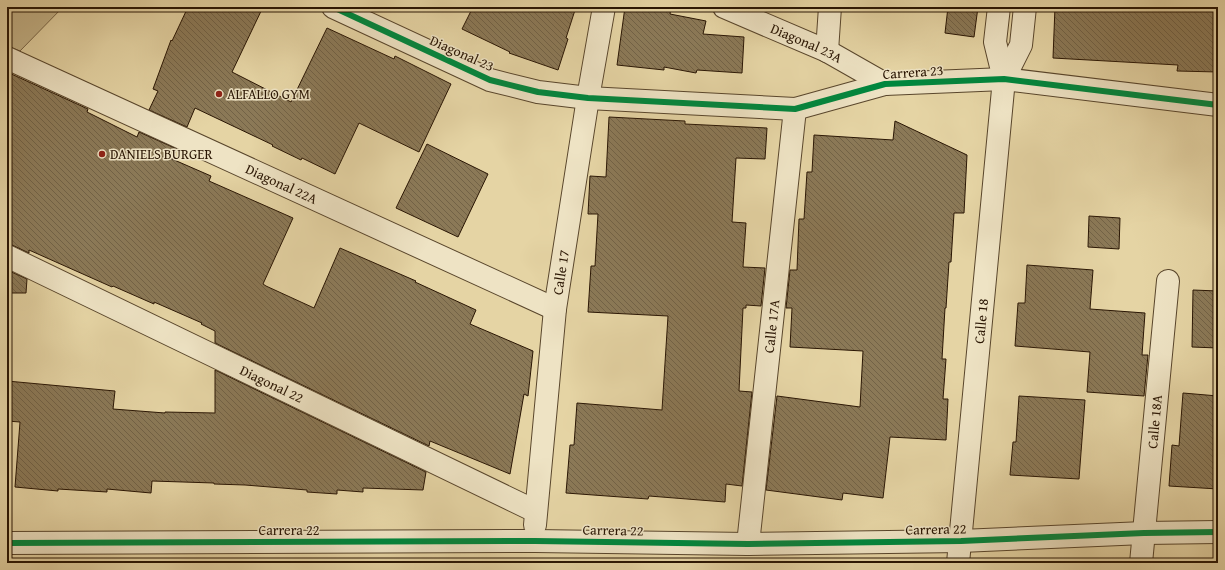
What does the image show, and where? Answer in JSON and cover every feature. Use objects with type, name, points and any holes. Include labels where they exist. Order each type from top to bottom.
[{"type":"street","name":"Diagonal 23","points":[[333,7],[490,80],[538,92],[588,98]]},
{"type":"street","name":"Calle 17","points":[[535,541],[536,512],[555,309],[588,98],[604,7]]},
{"type":"street","name":"Diagonal 23A","points":[[724,7],[827,51],[885,84]]},
{"type":"street","points":[[827,51],[830,7]]},
{"type":"street","name":"Calle 18","points":[[958,563],[1004,79],[995,42],[998,7]]},
{"type":"street","name":"Calle 18","points":[[1004,79],[1021,45],[1025,7]]},
{"type":"street","name":"Diagonal 22A","points":[[7,58],[555,309]]},
{"type":"street","name":"Carrera 23","points":[[588,98],[795,109],[885,84],[1004,79],[1218,105]]},
{"type":"street","name":"Calle 17A","points":[[748,544],[795,109]]},
{"type":"street","name":"Diagonal 22","points":[[7,256],[536,512]]},
{"type":"street","name":"Calle 18A","points":[[1141,563],[1168,281]]},
{"type":"street","name":"Carrera 22","points":[[7,543],[535,541],[748,544],[961,541],[1144,533],[1218,532]]},
{"type":"shaded area","points":[[7,7],[63,7],[20,51],[7,46]]},
{"type":"building","points":[[188,7],[263,7],[232,72],[291,102],[327,28],[394,59],[395,56],[451,84],[419,152],[359,123],[335,174],[302,158],[301,160],[195,108],[187,127],[149,110],[158,91],[153,89],[171,40],[172,41]]},
{"type":"building","points":[[473,7],[576,7],[558,70],[509,53],[510,52],[462,29]]},
{"type":"building","points":[[625,7],[671,7],[670,14],[706,21],[703,34],[744,37],[742,73],[697,70],[696,73],[664,67],[664,70],[617,65]]},
{"type":"building","points":[[948,7],[978,7],[974,37],[945,33]]},
{"type":"building","points":[[1055,7],[1218,7],[1218,72],[1177,71],[1178,65],[1053,58]]},
{"type":"building","points":[[7,72],[88,109],[87,112],[137,137],[139,132],[177,149],[172,159],[211,176],[209,181],[293,218],[263,284],[266,286],[314,308],[340,248],[416,281],[415,282],[476,310],[470,324],[533,351],[528,396],[524,394],[510,474],[430,441],[429,446],[215,343],[215,331],[201,324],[202,323],[154,302],[154,304],[113,286],[112,287],[29,250],[29,253],[7,244]]},
{"type":"building","points":[[609,117],[685,121],[685,124],[767,128],[765,159],[736,158],[732,222],[746,223],[743,267],[765,268],[761,306],[746,305],[746,308],[743,308],[739,391],[752,392],[742,486],[726,484],[725,502],[649,496],[648,499],[566,493],[570,445],[574,445],[577,403],[662,410],[668,316],[588,312],[591,266],[595,266],[598,214],[588,214],[590,176],[606,177]]},
{"type":"building","points":[[895,121],[967,155],[964,213],[954,213],[951,262],[949,262],[945,308],[942,359],[946,359],[943,399],[948,399],[946,440],[890,437],[883,498],[843,493],[842,500],[766,490],[777,396],[860,407],[863,351],[790,347],[792,308],[786,308],[790,270],[797,270],[799,219],[804,219],[807,172],[812,172],[814,135],[893,140]]},
{"type":"building","points":[[427,144],[488,174],[458,237],[396,208]]},
{"type":"building","points":[[1089,216],[1120,218],[1119,249],[1088,247]]},
{"type":"building","points":[[1027,265],[1093,270],[1090,309],[1145,313],[1142,355],[1148,355],[1144,396],[1087,392],[1090,352],[1015,346],[1018,303],[1025,303]]},
{"type":"building","points":[[7,270],[27,279],[26,293],[7,293]]},
{"type":"building","points":[[1193,290],[1218,291],[1218,348],[1192,347]]},
{"type":"building","points":[[215,370],[426,472],[423,490],[363,488],[363,492],[337,490],[337,494],[245,485],[152,481],[151,493],[107,489],[107,492],[58,489],[58,491],[15,487],[20,422],[7,421],[7,381],[115,391],[113,409],[165,413],[215,413]]},
{"type":"building","points":[[1183,393],[1218,396],[1218,489],[1169,486],[1172,445],[1179,446]]},
{"type":"building","points":[[1019,396],[1085,400],[1079,479],[1010,475],[1013,442],[1016,442]]},
{"type":"cycle path","points":[[333,7],[490,80],[538,92],[588,98],[795,109],[885,84],[1004,79],[1218,105]]},
{"type":"cycle path","points":[[7,543],[535,541],[748,544],[961,541],[1144,533],[1218,532]]},
{"type":"place","name":"ALFALLO GYM","points":[[219,94]]},
{"type":"place","name":"DANIELS BURGER","points":[[102,154]]}]
